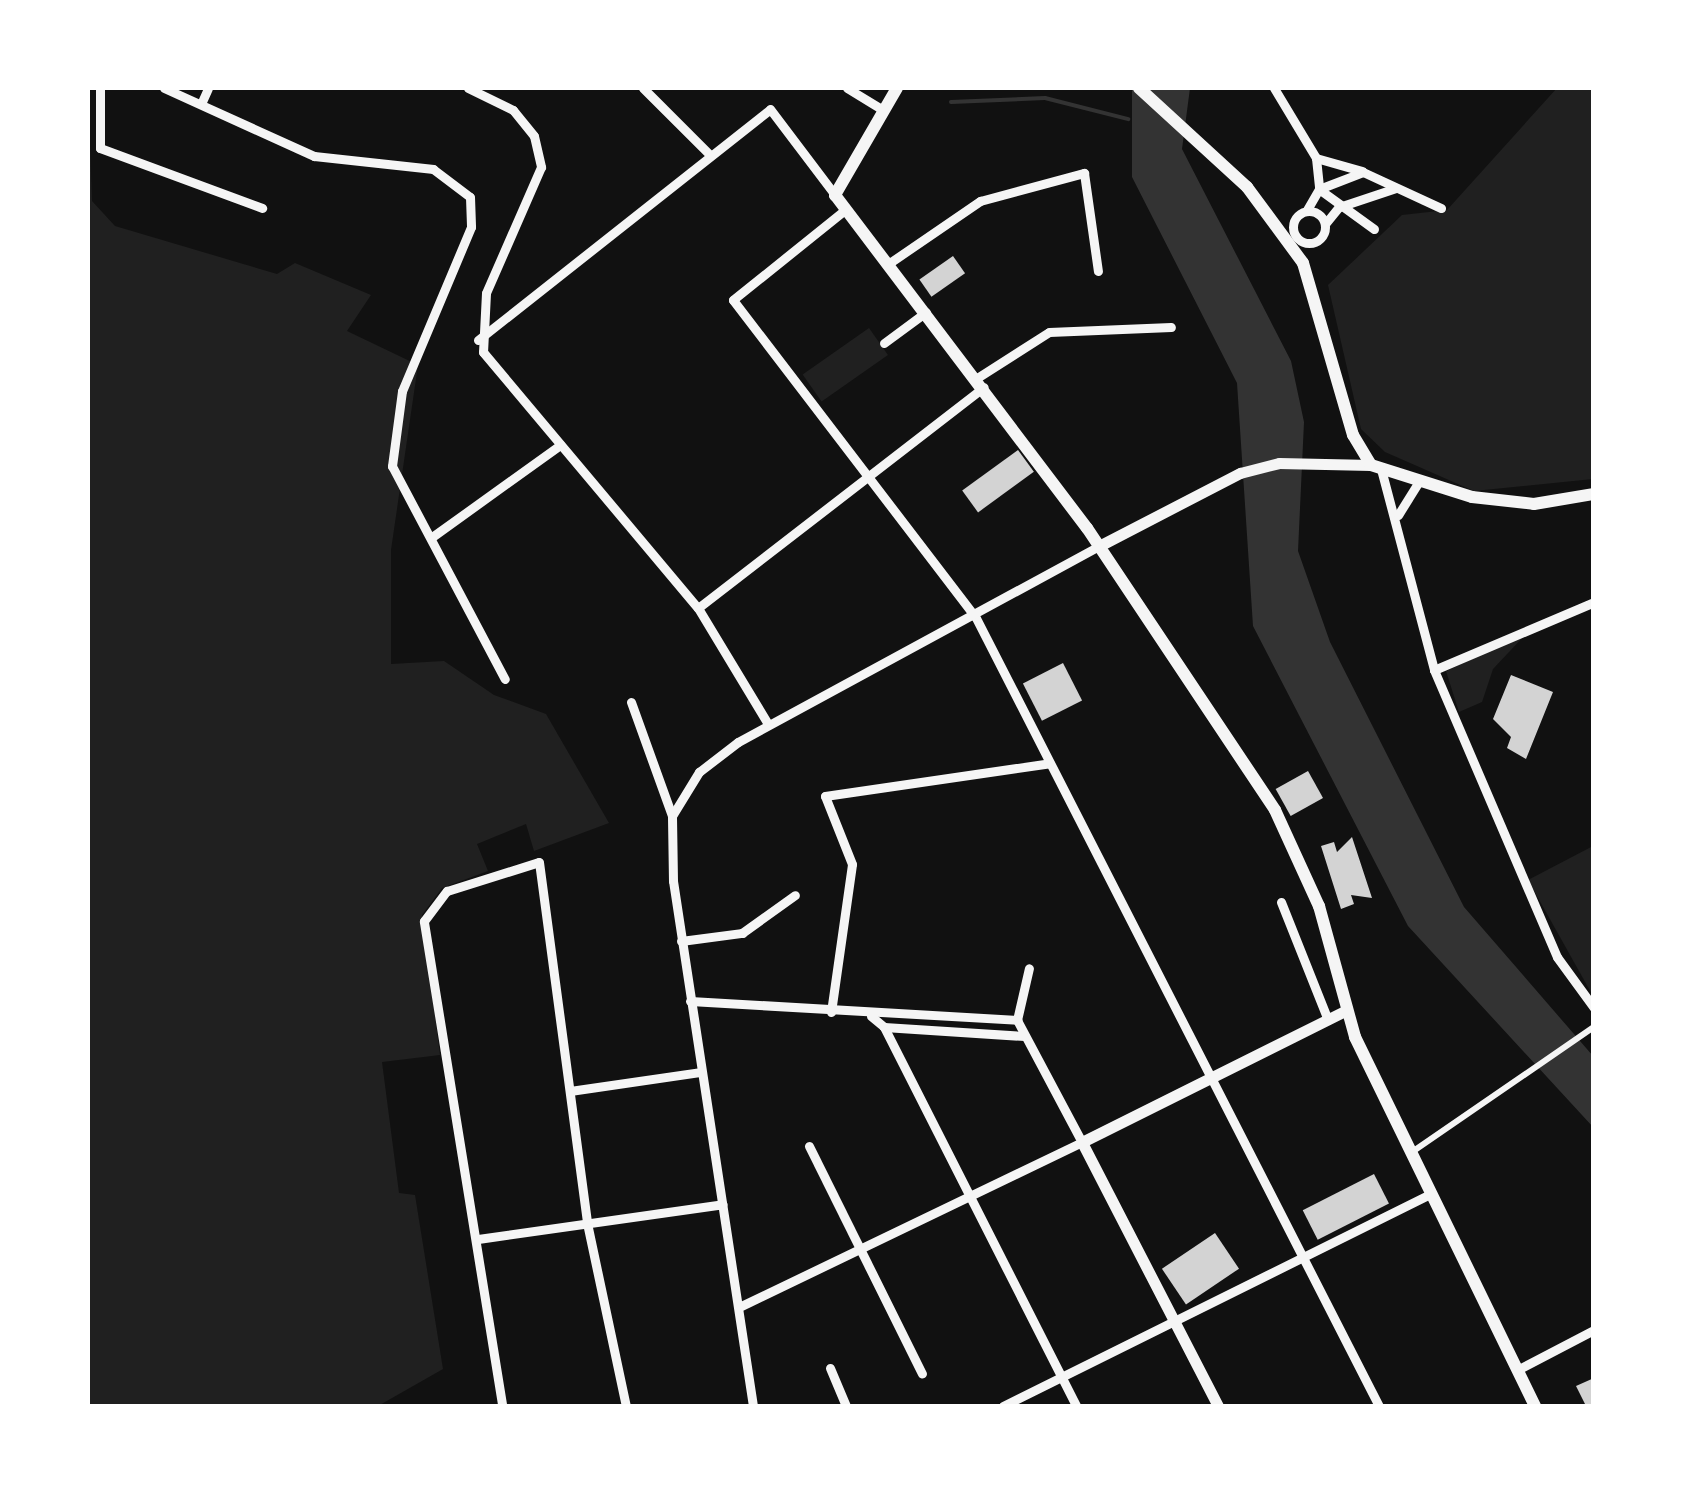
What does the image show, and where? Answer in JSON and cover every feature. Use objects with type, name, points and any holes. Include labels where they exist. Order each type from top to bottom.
[{"type":"main road","points":[[897,88],[834,194],[980,382],[1099,546],[1275,810],[1319,906],[1347,1010],[1410,1152],[1533,1406]]},
{"type":"main road","points":[[1140,88],[1286,228],[1302,263],[1353,435],[1376,467],[1419,482],[1534,504],[1594,494]]},
{"type":"street","points":[[100,88],[100,148],[262,208]]},
{"type":"street","points":[[164,88],[333,162],[433,170],[470,196],[470,227],[424,322],[392,436],[397,486],[432,537],[505,679]]},
{"type":"street","points":[[201,104],[208,88]]},
{"type":"street","points":[[468,88],[513,110],[534,136],[541,167],[486,293],[478,340],[560,446],[698,608],[768,724]]},
{"type":"street","points":[[644,88],[710,155]]},
{"type":"street","points":[[847,88],[883,110]]},
{"type":"street","points":[[1274,88],[1316,158],[1319,189],[1307,210],[1286,228],[1306,243]]},
{"type":"street","points":[[478,340],[770,109],[834,194]]},
{"type":"street","points":[[1316,158],[1363,172],[1441,208]]},
{"type":"street","points":[[1319,189],[1363,172]]},
{"type":"street","points":[[888,264],[980,202],[1084,174],[1098,271]]},
{"type":"street","points":[[1302,263],[1306,243],[1344,205],[1396,188]]},
{"type":"street","points":[[1319,189],[1374,229]]},
{"type":"street","points":[[846,210],[733,300],[975,616],[1378,1406]]},
{"type":"street","points":[[1307,210],[1325,224]]},
{"type":"street","points":[[884,343],[926,312]]},
{"type":"street","points":[[698,608],[869,478],[980,382],[1049,332],[1170,327]]},
{"type":"street","points":[[432,537],[560,446]]},
{"type":"street","points":[[672,816],[699,772],[768,724],[1240,473],[1316,461],[1376,467],[1398,514],[1434,670],[1556,957],[1594,1008]]},
{"type":"street","points":[[1398,514],[1419,482]]},
{"type":"street","points":[[1434,670],[1594,602]]},
{"type":"street","points":[[631,702],[672,816],[681,941],[741,1306],[753,1406]]},
{"type":"street","points":[[831,1012],[852,864],[825,796],[1050,763]]},
{"type":"street","points":[[503,1405],[424,921],[436,896],[539,862],[587,1223],[626,1406]]},
{"type":"street","points":[[681,941],[742,933],[795,895]]},
{"type":"street","points":[[1281,902],[1328,1020]]},
{"type":"street","points":[[1029,968],[1017,1020],[1218,1406]]},
{"type":"street","points":[[690,1001],[871,1016],[1017,1020]]},
{"type":"street","points":[[741,1306],[972,1200],[1347,1010]]},
{"type":"street","points":[[871,1016],[884,1026],[1076,1406]]},
{"type":"street","points":[[884,1026],[1025,1036]]},
{"type":"street","points":[[1410,1152],[1590,1029]]},
{"type":"street","points":[[570,1091],[700,1072]]},
{"type":"street","points":[[809,1146],[922,1374]]},
{"type":"street","points":[[1003,1406],[1431,1194]]},
{"type":"street","points":[[478,1239],[723,1204]]},
{"type":"street","points":[[1517,1370],[1594,1330]]},
{"type":"street","points":[[830,1368],[846,1406]]},
{"type":"shaded area","points":[[88,88],[92,201],[115,226],[277,274],[295,263],[371,295],[347,331],[418,365],[391,550],[391,664],[444,661],[494,695],[546,714],[609,823],[534,851],[526,824],[477,844],[488,871],[442,888],[422,915],[440,1055],[382,1062],[399,1193],[415,1195],[443,1369],[378,1406],[88,1406]]},
{"type":"shaded area","points":[[1132,88],[1190,88],[1182,149],[1291,361],[1304,422],[1298,551],[1330,642],[1464,907],[1593,1056],[1593,1127],[1408,926],[1253,626],[1237,383],[1132,177]]},
{"type":"shaded area","points":[[1557,88],[1593,88],[1593,479],[1474,491],[1385,452],[1361,429],[1328,285],[1402,215],[1447,210]]},
{"type":"shaded area","points":[[869,328],[888,355],[822,401],[803,374]]},
{"type":"shaded area","points":[[1525,635],[1493,669],[1482,702],[1459,712],[1446,671]]},
{"type":"shaded area","points":[[1593,846],[1593,996],[1528,880]]},
{"type":"building","points":[[953,256],[965,273],[931,297],[919,280]]},
{"type":"building","points":[[1018,450],[1034,472],[978,512],[962,491]]},
{"type":"building","points":[[1063,663],[1082,700],[1042,721],[1023,683]]},
{"type":"building","points":[[1511,675],[1553,692],[1526,759],[1507,748],[1511,737],[1493,719]]},
{"type":"building","points":[[1308,771],[1323,798],[1291,816],[1276,789]]},
{"type":"building","points":[[1352,837],[1372,898],[1351,895],[1354,904],[1341,909],[1321,846],[1334,842],[1337,852]]},
{"type":"building","points":[[1374,1174],[1389,1203],[1318,1240],[1303,1210]]},
{"type":"building","points":[[1215,1233],[1239,1269],[1186,1304],[1162,1269]]},
{"type":"building","points":[[1594,1378],[1594,1406],[1586,1406],[1576,1386]]},
{"type":"waterway","points":[[951,102],[1045,98],[1128,119]]}]
